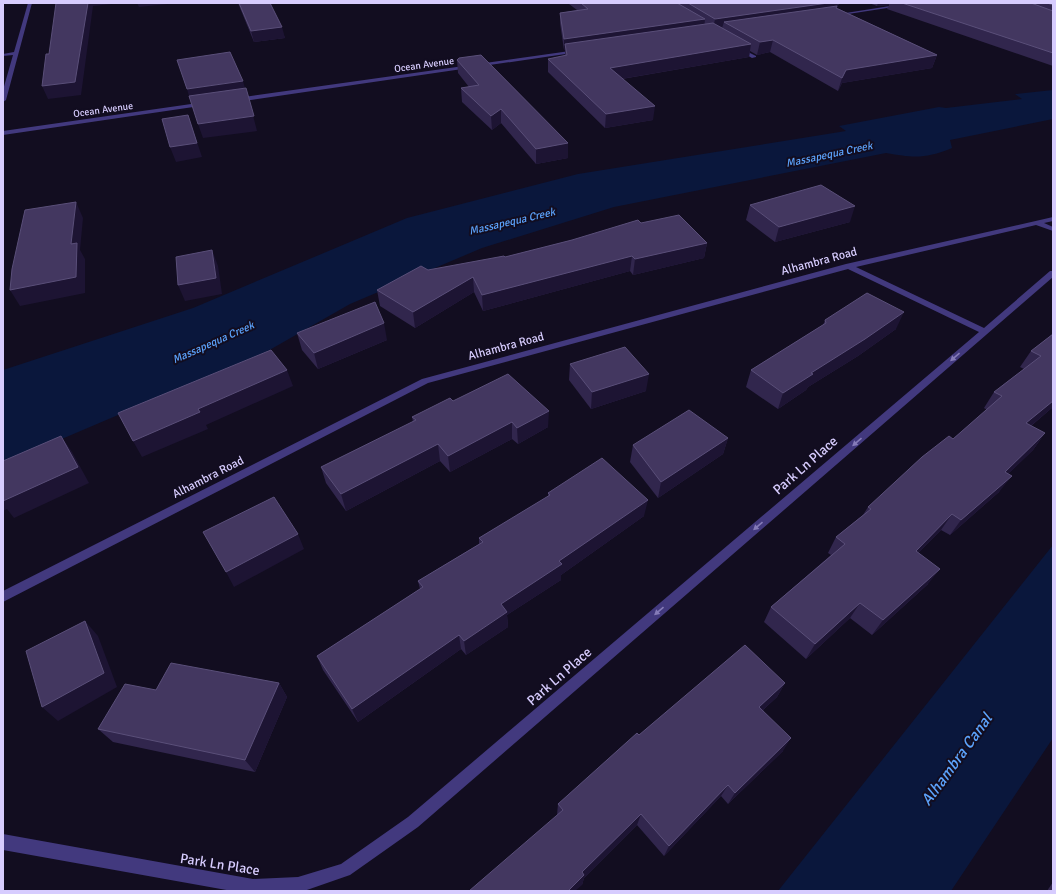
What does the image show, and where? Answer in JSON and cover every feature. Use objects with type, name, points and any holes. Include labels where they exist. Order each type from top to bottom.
[{"type":"street","points":[[3,100],[30,3]]},
{"type":"street","points":[[827,16],[918,3]]},
{"type":"street","points":[[842,10],[849,13]]},
{"type":"street","points":[[735,47],[754,57]]},
{"type":"street","name":"Ocean Avenue","points":[[230,100],[585,50]]},
{"type":"street","points":[[3,55],[16,54]]},
{"type":"street","name":"Ocean Avenue","points":[[3,132],[209,104]]},
{"type":"street","name":"Alhambra Road","points":[[3,597],[425,381],[849,266],[1053,219]]},
{"type":"street","points":[[1037,223],[1053,229]]},
{"type":"street","points":[[849,266],[985,332]]},
{"type":"street","name":"Park Ln Place","points":[[3,842],[253,887],[298,885],[345,870],[413,822],[1053,273]]},
{"type":"water","name":"Massapequa Creek","points":[[1053,90],[1053,119],[950,140],[952,148],[943,152],[927,156],[912,157],[886,153],[614,207],[482,248],[350,304],[266,352],[3,464],[3,370],[193,308],[407,218],[578,174],[846,131],[839,126],[939,107],[946,108],[1022,99],[1015,94]]},
{"type":"water","name":"Alhambra Canal","points":[[1053,545],[1053,738],[951,891],[778,891]]},
{"type":"building","points":[[56,3],[88,3],[75,82],[42,86],[46,54],[49,54]]},
{"type":"building","points":[[239,3],[270,3],[282,27],[251,31]]},
{"type":"building","points":[[581,3],[677,3],[705,19],[564,39],[560,13],[588,9]]},
{"type":"building","points":[[688,3],[828,3],[715,19]]},
{"type":"building","points":[[902,3],[1031,3],[1053,11],[1053,53]]},
{"type":"building","points":[[837,6],[836,8],[937,55],[846,70],[842,78],[773,40],[760,42],[724,22]]},
{"type":"building","points":[[713,23],[751,44],[610,68],[655,106],[606,114],[548,59],[567,55],[565,44]]},
{"type":"building","points":[[230,52],[243,81],[187,89],[177,60]]},
{"type":"building","points":[[481,55],[568,143],[536,149],[501,109],[491,116],[461,88],[479,85],[457,60],[459,58]]},
{"type":"building","points":[[246,88],[254,116],[198,124],[189,96]]},
{"type":"building","points":[[188,115],[197,143],[170,147],[162,119]]},
{"type":"building","points":[[821,185],[855,206],[779,227],[750,205]]},
{"type":"building","points":[[76,202],[71,244],[77,243],[76,277],[10,290],[12,269],[25,210]]},
{"type":"building","points":[[679,215],[707,243],[635,259],[632,256],[482,295],[473,277],[413,312],[377,290],[421,266],[428,270],[505,257],[572,240],[638,220],[641,223]]},
{"type":"building","points":[[212,250],[216,278],[178,285],[176,257]]},
{"type":"building","points":[[867,293],[904,312],[783,393],[751,370],[826,323],[825,320]]},
{"type":"building","points":[[375,302],[384,323],[314,353],[297,333]]},
{"type":"building","points":[[1053,334],[1053,401],[1026,423],[1045,433],[1005,472],[1012,476],[961,520],[952,514],[916,551],[940,569],[883,620],[860,603],[815,644],[771,607],[845,544],[836,537],[871,509],[868,507],[922,457],[949,436],[953,439],[1002,396],[994,392],[1041,356],[1031,351]]},
{"type":"building","points":[[625,347],[649,374],[592,392],[570,364]]},
{"type":"building","points":[[271,350],[287,370],[198,409],[200,412],[133,441],[118,413]]},
{"type":"building","points":[[508,374],[549,411],[517,428],[512,422],[448,456],[438,444],[341,494],[321,467],[416,420],[412,417],[450,398],[453,401]]},
{"type":"building","points":[[689,410],[728,438],[661,482],[633,445]]},
{"type":"building","points":[[61,436],[78,467],[3,501],[3,461]]},
{"type":"building","points":[[602,458],[648,500],[559,561],[562,564],[501,604],[507,612],[464,641],[459,635],[352,709],[317,656],[423,587],[418,581],[483,542],[479,538],[550,495],[548,493]]},
{"type":"building","points":[[274,497],[298,534],[226,572],[203,532]]},
{"type":"building","points":[[85,621],[104,673],[42,707],[26,651]]},
{"type":"building","points":[[745,645],[785,683],[759,707],[791,738],[735,793],[728,785],[669,846],[641,814],[582,872],[584,875],[568,891],[469,891],[563,810],[558,804],[637,733],[639,735]]},
{"type":"building","points":[[171,663],[279,683],[245,760],[98,729],[125,684],[156,690]]}]
